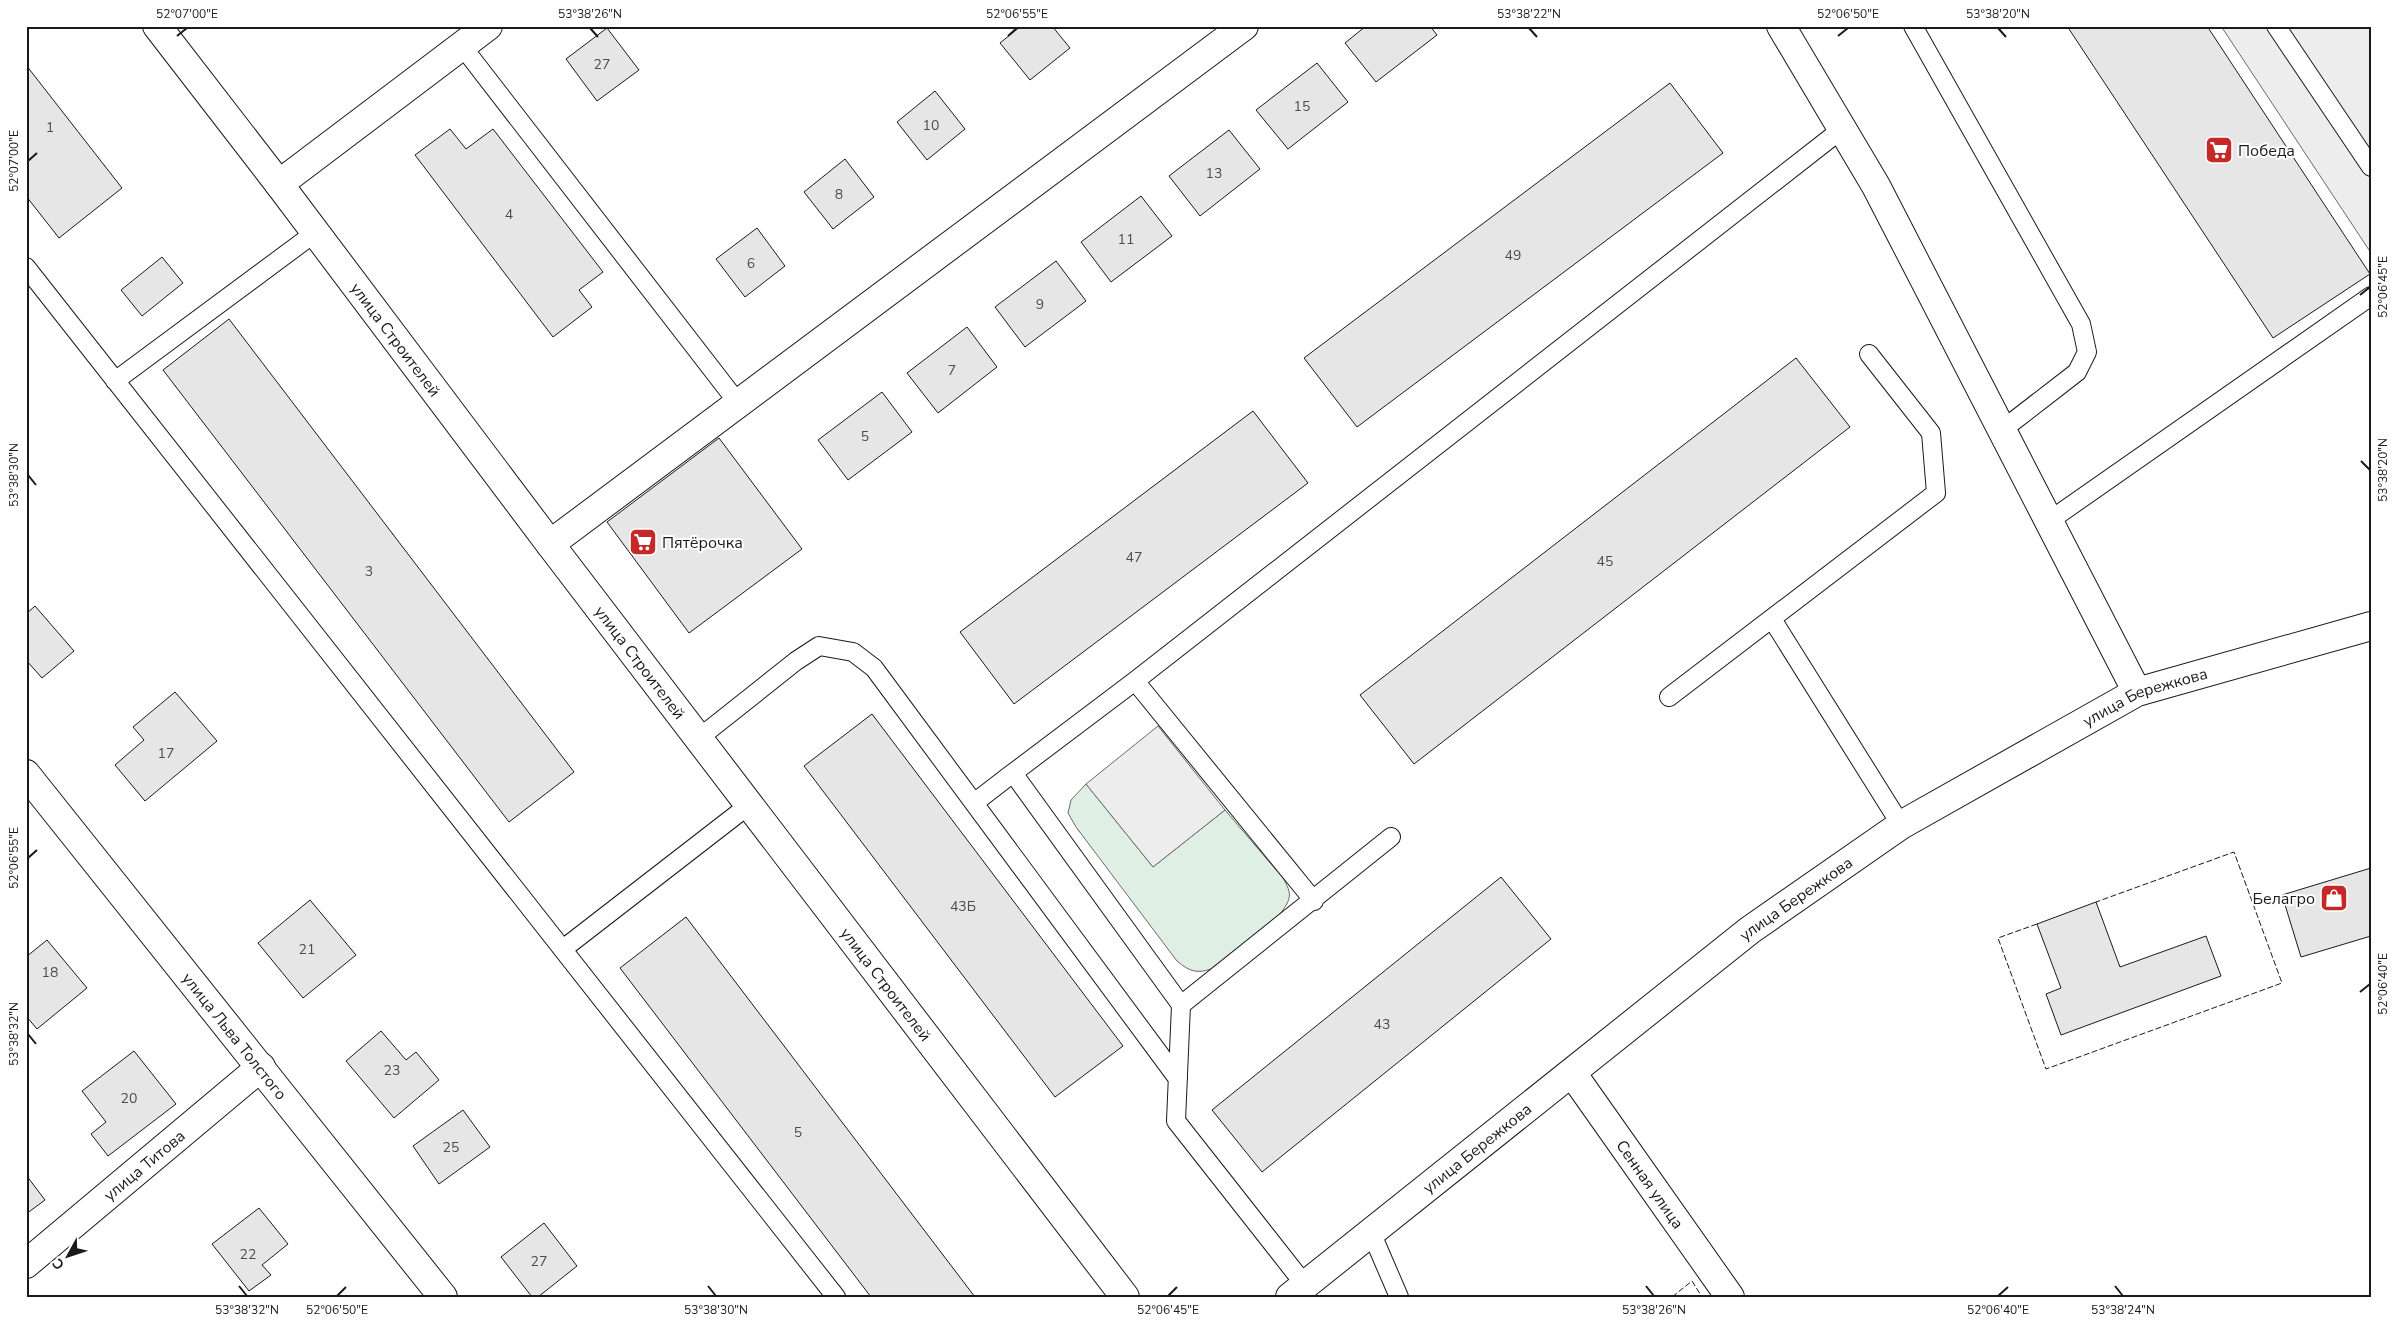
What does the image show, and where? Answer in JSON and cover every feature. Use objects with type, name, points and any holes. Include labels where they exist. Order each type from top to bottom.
[{"type":"street","name":"улица Строителей","points":[[157,26],[316,232],[550,544],[1125,1297]]},
{"type":"street","points":[[279,184],[488,26]]},
{"type":"street","points":[[550,544],[1244,26]]},
{"type":"street","points":[[1781,26],[1876,186],[2137,692]]},
{"type":"street","name":"улица Бережкова","points":[[1298,1291],[1750,930],[1900,824],[2137,692],[2371,626]]},
{"type":"street","name":"улица Льва Толстого","points":[[26,774],[443,1297]]},
{"type":"street","name":"улица Титова","points":[[26,1264],[261,1067]]},
{"type":"street","name":"Сенная улица","points":[[1572,1072],[1730,1297]]},
{"type":"lane","points":[[1913,26],[2081,324],[2087,352],[2077,372],[2002,430]]},
{"type":"lane","points":[[2276,26],[2371,167]]},
{"type":"lane","points":[[462,46],[738,403]]},
{"type":"lane","points":[[974,803],[1135,681],[1842,129]]},
{"type":"lane","points":[[115,381],[316,232]]},
{"type":"lane","points":[[26,267],[836,1297]]},
{"type":"lane","points":[[2049,521],[2371,296]]},
{"type":"lane","points":[[1669,697],[1936,493],[1931,433],[1869,354]]},
{"type":"lane","points":[[1772,618],[1900,824]]},
{"type":"lane","points":[[699,738],[796,661],[819,646],[853,652],[874,668],[1178,1078]]},
{"type":"lane","points":[[1135,681],[1314,901]]},
{"type":"lane","points":[[1013,773],[1181,1005],[1176,1121],[1298,1291]]},
{"type":"lane","points":[[563,949],[749,805]]},
{"type":"lane","points":[[1181,1005],[1314,901],[1391,837]]},
{"type":"lane","points":[[1371,1232],[1399,1297]]},
{"type":"green space","points":[[1086,784],[1153,867],[1225,810],[1283,878],[1289,892],[1287,904],[1280,914],[1211,969],[1193,971],[1185,967],[1177,961],[1076,827],[1068,813],[1071,800]]},
{"type":"shaded area","points":[[2221,26],[2371,26],[2371,253]]},
{"type":"shaded area","points":[[1158,726],[1225,810],[1153,867],[1086,784]]},
{"type":"building","points":[[1021,26],[1052,26],[1070,48],[1030,80],[1000,43]]},
{"type":"building","points":[[1366,26],[1430,26],[1437,35],[1376,82],[1345,43]]},
{"type":"building","name":"Победа","points":[[2067,26],[2207,26],[2370,274],[2273,338]]},
{"type":"building","points":[[607,28],[639,70],[597,101],[566,59]]},
{"type":"building","points":[[1317,63],[1348,102],[1288,149],[1256,110]]},
{"type":"building","points":[[26,65],[122,188],[59,238],[26,196]]},
{"type":"building","points":[[1670,83],[1723,153],[1357,427],[1304,358]]},
{"type":"building","points":[[935,91],[965,129],[927,160],[897,122]]},
{"type":"building","points":[[450,129],[466,149],[493,129],[603,272],[579,290],[592,307],[553,337],[415,155]]},
{"type":"building","points":[[1229,130],[1260,169],[1200,216],[1169,176]]},
{"type":"building","points":[[845,159],[874,197],[833,229],[804,192]]},
{"type":"building","points":[[1141,196],[1172,236],[1111,282],[1081,242]]},
{"type":"building","points":[[757,228],[785,266],[745,297],[716,259]]},
{"type":"building","points":[[162,257],[183,283],[142,316],[121,290]]},
{"type":"building","points":[[1056,261],[1086,301],[1025,347],[995,307]]},
{"type":"building","points":[[229,319],[574,772],[509,822],[163,370]]},
{"type":"building","points":[[967,327],[997,367],[938,413],[907,373]]},
{"type":"building","points":[[1796,358],[1850,427],[1414,764],[1360,695]]},
{"type":"building","points":[[882,392],[912,432],[848,480],[818,440]]},
{"type":"building","points":[[1253,411],[1308,483],[1014,704],[960,632]]},
{"type":"building","points":[[719,438],[802,549],[689,633],[607,522]]},
{"type":"building","points":[[35,606],[74,651],[42,678],[26,660],[26,614]]},
{"type":"building","points":[[175,692],[217,741],[145,801],[115,765],[144,740],[133,727]]},
{"type":"building","points":[[872,714],[1123,1046],[1055,1097],[804,766]]},
{"type":"building","points":[[2371,868],[2371,936],[2301,957],[2282,895]]},
{"type":"building","points":[[1501,877],[1551,939],[1262,1172],[1212,1110]]},
{"type":"building","points":[[310,900],[356,955],[303,998],[258,943]]},
{"type":"building","points":[[2096,902],[2120,967],[2206,936],[2221,976],[2061,1035],[2046,994],[2061,988],[2037,924]]},
{"type":"building","points":[[686,917],[975,1297],[871,1297],[620,968]]},
{"type":"building","points":[[47,940],[87,988],[37,1029],[26,1016],[26,957]]},
{"type":"building","points":[[381,1031],[406,1060],[416,1052],[439,1080],[394,1118],[346,1061]]},
{"type":"building","points":[[134,1051],[176,1104],[108,1156],[91,1134],[106,1122],[82,1091]]},
{"type":"building","points":[[463,1110],[490,1147],[439,1184],[413,1146]]},
{"type":"building","points":[[26,1175],[45,1200],[26,1214]]},
{"type":"building","points":[[259,1208],[288,1244],[262,1265],[271,1275],[249,1291],[212,1244]]},
{"type":"building","points":[[544,1223],[577,1266],[538,1297],[532,1297],[501,1257]]},
{"type":"fence","points":[[2037,924],[1998,938],[2046,1069],[2282,983],[2234,852],[2096,902]]},
{"type":"fence","points":[[1672,1297],[1692,1281],[1702,1297]]},
{"type":"place","name":"Победа","points":[[2219,150]]},
{"type":"place","name":"Пятёрочка","points":[[643,542]]},
{"type":"place","name":"Белагро","points":[[2334,898]]}]
